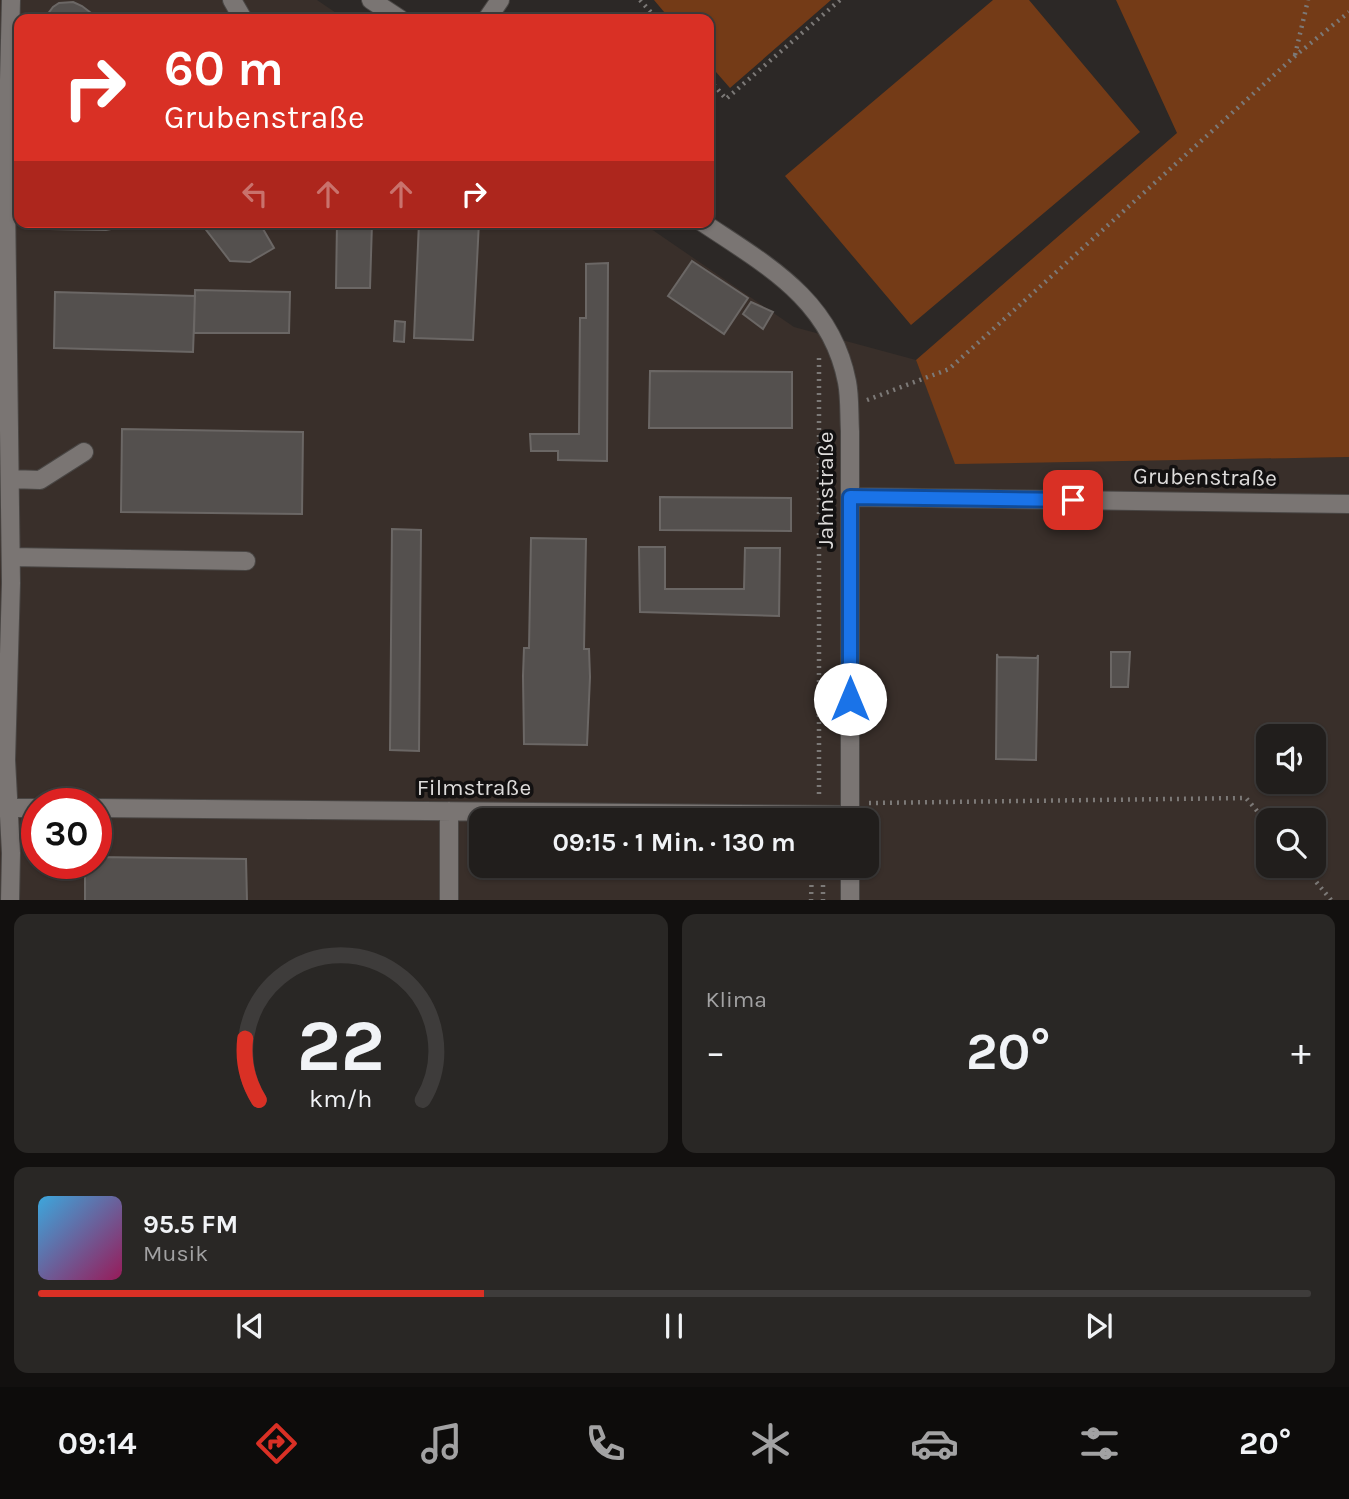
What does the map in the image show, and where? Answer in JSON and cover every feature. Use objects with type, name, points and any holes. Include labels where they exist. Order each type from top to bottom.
[{"type":"street","points":[[10,900],[4,808],[6,583],[11,557],[3,201],[11,0]]},
{"type":"street","points":[[371,0],[391,14]]},
{"type":"street","name":"Jahnstraße","points":[[711,228],[794,286],[827,327],[844,369],[849,402],[850,808]]},
{"type":"street","points":[[10,480],[40,480],[84,452]]},
{"type":"street","name":"Grubenstraße","points":[[850,497],[1349,504]]},
{"type":"street","points":[[11,557],[246,561]]},
{"type":"street","name":"Filmstraße","points":[[112,808],[469,811]]},
{"type":"street","points":[[449,811],[449,900]]},
{"type":"street","points":[[850,878],[850,900]]},
{"type":"path","points":[[640,0],[653,14]]},
{"type":"path","points":[[714,85],[726,99],[840,0]]},
{"type":"path","points":[[1295,56],[1308,0]]},
{"type":"path","points":[[849,402],[869,400],[949,369],[1295,56],[1349,12]]},
{"type":"path","points":[[819,808],[819,353],[827,327]]},
{"type":"path","points":[[879,812],[1246,798],[1256,810]]},
{"type":"path","points":[[811,878],[811,900]]},
{"type":"path","points":[[824,878],[824,900]]},
{"type":"path","points":[[1313,878],[1331,900]]},
{"type":"shaded area","points":[[0,0],[317,0],[338,14],[14,14],[14,228],[650,228],[794,327],[916,360],[956,463],[1349,457],[1349,900],[0,900]]},
{"type":"shaded area","points":[[654,0],[831,0],[730,88],[714,70],[714,14],[666,14]]},
{"type":"shaded area","points":[[993,0],[1029,0],[1140,132],[911,325],[785,176]]},
{"type":"shaded area","points":[[1116,0],[1349,0],[1349,457],[955,464],[916,360],[1177,133]]},
{"type":"building","points":[[73,2],[92,14],[48,14],[59,3]]},
{"type":"building","points":[[50,228],[116,228],[106,230]]},
{"type":"building","points":[[205,228],[262,228],[274,248],[250,262],[230,261]]},
{"type":"building","points":[[337,228],[372,228],[370,288],[336,288]]},
{"type":"building","points":[[419,228],[479,228],[473,340],[414,338]]},
{"type":"building","points":[[692,261],[748,298],[724,334],[668,296]]},
{"type":"building","points":[[608,263],[607,461],[558,460],[558,451],[531,451],[530,434],[579,434],[580,318],[586,318],[586,264]]},
{"type":"building","points":[[195,290],[290,292],[289,333],[194,333]]},
{"type":"building","points":[[55,292],[195,296],[193,352],[54,348]]},
{"type":"building","points":[[751,302],[773,312],[763,329],[743,314]]},
{"type":"building","points":[[395,321],[405,322],[404,342],[394,341]]},
{"type":"building","points":[[650,371],[792,372],[792,428],[649,428]]},
{"type":"building","points":[[122,429],[303,432],[302,514],[121,512]]},
{"type":"building","points":[[660,497],[791,498],[791,531],[660,530]]},
{"type":"building","points":[[392,529],[421,530],[419,751],[390,750]]},
{"type":"building","points":[[531,538],[586,539],[584,649],[589,649],[590,677],[587,745],[524,744],[523,676],[524,648],[529,648]]},
{"type":"building","points":[[639,547],[665,547],[665,589],[744,589],[745,548],[780,548],[779,616],[640,612]]},
{"type":"building","points":[[1111,652],[1130,652],[1128,687],[1111,687]]},
{"type":"building","points":[[997,654],[998,657],[1037,658],[1038,655],[1036,760],[996,759]]},
{"type":"building","points":[[112,857],[246,859],[247,900],[85,900],[85,879],[112,879]]},
{"type":"route","points":[[850,699],[850,497],[1073,500]]}]
